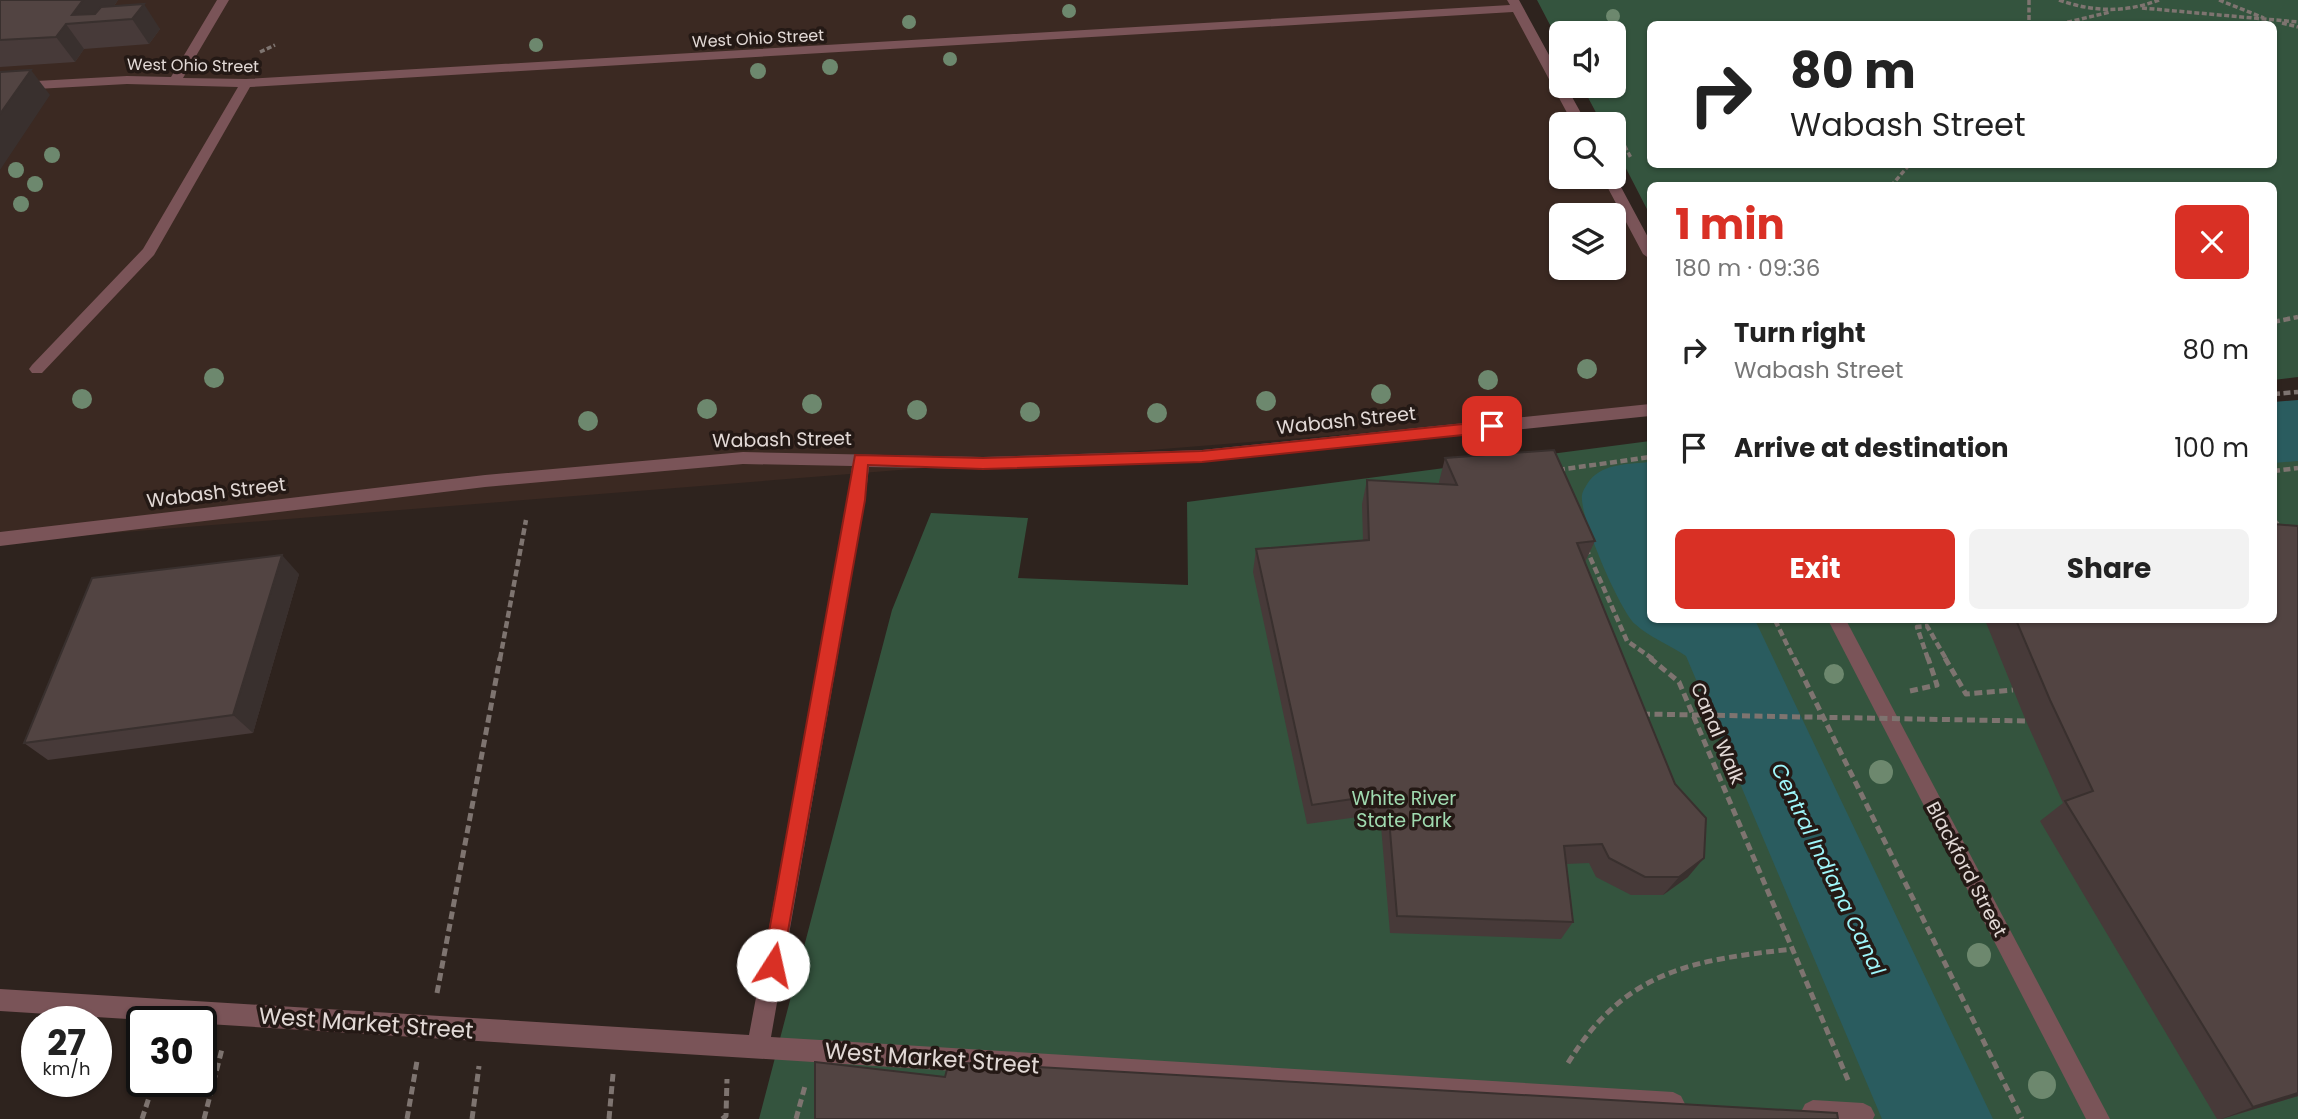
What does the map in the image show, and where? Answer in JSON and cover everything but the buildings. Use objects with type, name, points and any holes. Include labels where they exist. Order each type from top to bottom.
[{"type":"street","points":[[174,82],[223,0]]},
{"type":"street","points":[[1516,4],[1574,112]]},
{"type":"street","name":"West Ohio Street","points":[[0,87],[127,79],[246,83],[1516,4]]},
{"type":"street","points":[[37,369],[149,252],[246,83]]},
{"type":"street","points":[[1615,189],[1647,248]]},
{"type":"street","name":"Wabash Street","points":[[0,539],[537,476],[743,458],[983,463],[1202,456],[1647,410]]},
{"type":"street","points":[[758,1047],[857,500],[861,459]]},
{"type":"street","name":"Blackford Street","points":[[1839,623],[2098,1119]]},
{"type":"street","name":"West Market Street","points":[[0,1000],[1696,1105]]},
{"type":"street","points":[[1793,1111],[1863,1115]]},
{"type":"path","points":[[2029,0],[2029,21]]},
{"type":"path","points":[[2059,0],[2098,9],[2142,8],[2276,21]]},
{"type":"path","points":[[2142,8],[2159,0]]},
{"type":"path","points":[[2219,0],[2271,20]]},
{"type":"path","points":[[2073,21],[2119,10]]},
{"type":"path","points":[[2277,21],[2298,25]]},
{"type":"path","points":[[1894,182],[1907,168]]},
{"type":"path","points":[[2277,320],[2298,317]]},
{"type":"path","points":[[2277,394],[2298,392]]},
{"type":"path","points":[[1558,482],[1553,470],[1647,457]]},
{"type":"path","points":[[2277,471],[2298,468]]},
{"type":"path","points":[[407,1119],[418,1054],[435,1006],[526,520]]},
{"type":"path","points":[[2277,523],[2290,538]]},
{"type":"path","name":"Canal Walk","points":[[1585,544],[1627,641],[1679,681],[1863,1115]]},
{"type":"path","points":[[1776,623],[2022,1119]]},
{"type":"path","points":[[1937,685],[1917,627],[1927,626],[1966,694],[2013,690]]},
{"type":"path","points":[[1639,713],[2026,721]]},
{"type":"path","points":[[1556,1097],[1569,1062],[1585,1034],[1627,997],[1678,969],[1729,957],[1793,949]]},
{"type":"path","points":[[204,1119],[231,1015]]},
{"type":"path","points":[[472,1119],[485,1031]]},
{"type":"path","points":[[609,1119],[614,1038]]},
{"type":"path","points":[[142,1119],[149,1097]]},
{"type":"shaded area","points":[[0,0],[1514,0],[1549,66],[1549,98],[1566,98],[1574,112],[1549,112],[1549,189],[1615,189],[1623,203],[1549,203],[1549,280],[1626,280],[1626,209],[1647,248],[1647,410],[0,542]]},
{"type":"green space","points":[[1537,0],[2298,0],[2298,377],[2277,380],[2277,182],[1647,182],[1647,209],[1626,168],[1626,112],[1596,112],[1588,98],[1626,98],[1626,21],[1549,23]]},
{"type":"green space","name":"White River State Park","points":[[1647,441],[1647,623],[2277,623],[2277,457],[2298,455],[2298,1119],[759,1119],[892,610],[931,513],[1028,518],[1018,578],[1188,585],[1187,502]]},
{"type":"water","points":[[2298,400],[2298,461],[2277,463],[2277,402]]},
{"type":"water","name":"Central Indiana Canal","points":[[1647,462],[1647,623],[1756,623],[1993,1119],[1882,1119],[1686,656],[1635,624],[1601,562],[1587,522],[1582,495],[1596,474],[1610,467]]},
{"type":"route","points":[[773,965],[857,500],[861,459],[983,463],[1202,456],[1492,426]]}]
